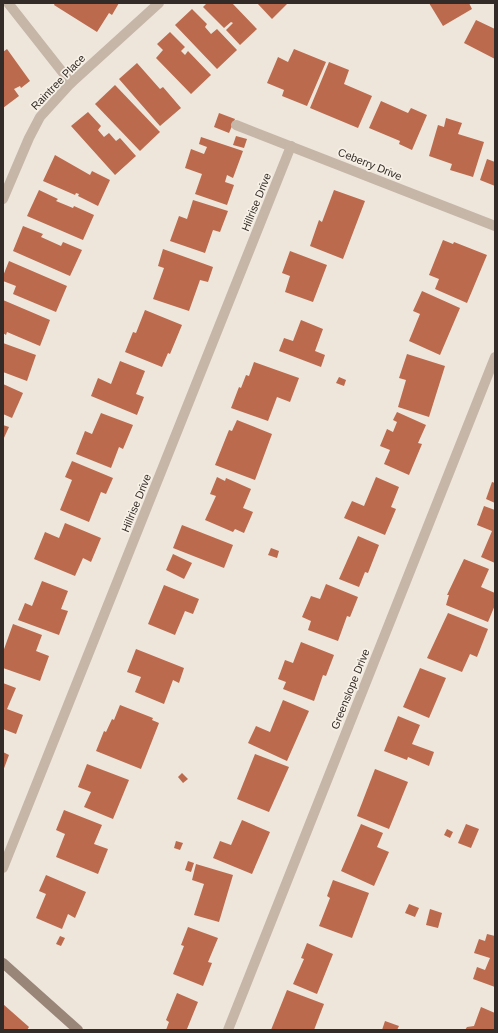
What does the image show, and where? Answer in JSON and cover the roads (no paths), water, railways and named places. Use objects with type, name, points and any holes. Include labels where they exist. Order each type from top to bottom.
[{"type":"main road","points":[[3,964],[78,1030]]},
{"type":"street","points":[[8,3],[71,83]]},
{"type":"street","name":"Raintree Place","points":[[3,199],[29,138],[40,117],[71,83],[158,3]]},
{"type":"street","name":"Ceberry Drive","points":[[236,124],[495,226]]},
{"type":"street","name":"Hillrise Drive","points":[[3,868],[291,146]]},
{"type":"street","name":"Greenslope Drive","points":[[228,1030],[495,357]]}]
